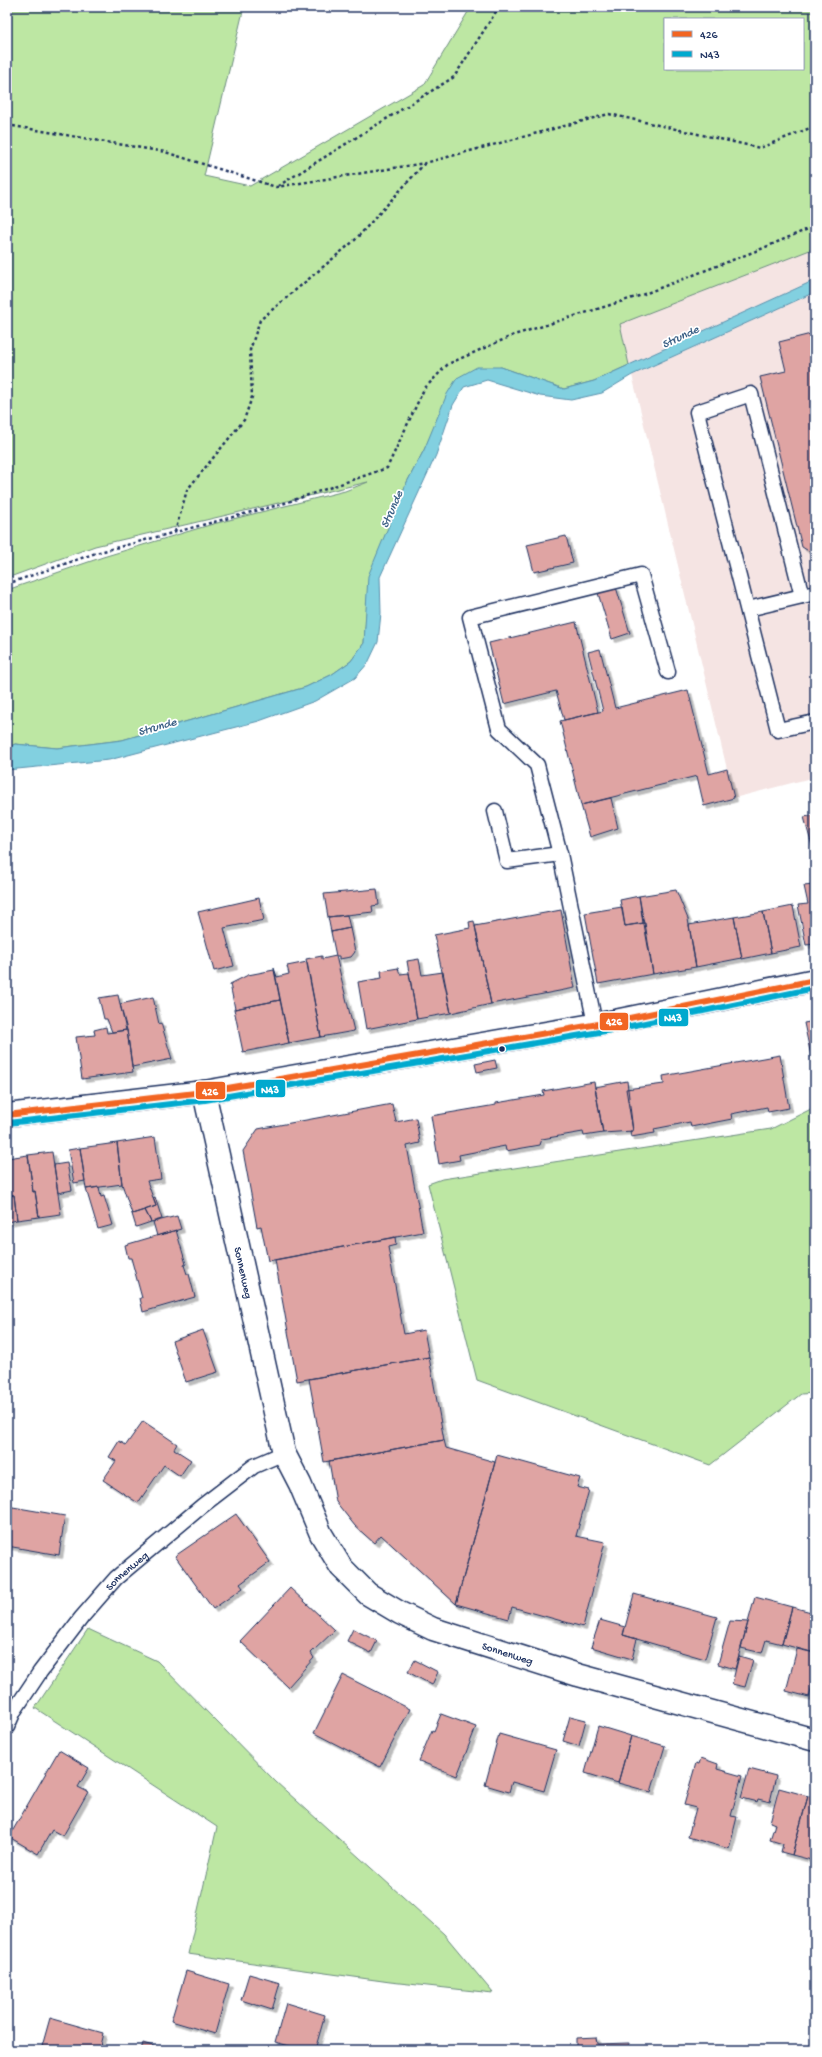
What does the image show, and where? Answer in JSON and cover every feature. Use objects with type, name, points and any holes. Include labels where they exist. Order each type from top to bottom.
[{"type":"street","points":[[7,1115],[204,1092],[595,1024],[815,980]]},
{"type":"street","name":"Sonnenweg","points":[[204,1092],[284,1452],[300,1484],[321,1534],[341,1567],[368,1594],[433,1630],[571,1673],[815,1740]]},
{"type":"lane","points":[[748,609],[809,594],[751,394],[697,412],[778,730],[815,722]]},
{"type":"lane","points":[[595,1024],[560,854],[537,765],[499,729],[470,617],[641,575],[668,672]]},
{"type":"lane","points":[[495,811],[507,861],[560,854]]},
{"type":"lane","name":"Sonnenweg","points":[[7,1727],[14,1711],[40,1672],[82,1617],[116,1578],[197,1510],[254,1466],[284,1452]]},
{"type":"path","points":[[276,187],[454,77],[499,7]]},
{"type":"path","points":[[7,125],[165,152],[276,187],[426,163],[609,114],[760,148],[815,126]]},
{"type":"path","points":[[175,532],[186,490],[244,420],[252,397],[250,350],[260,320],[355,240],[426,163]]},
{"type":"path","points":[[7,584],[96,553],[282,504],[387,468],[424,389],[448,364],[514,335],[639,296],[761,249],[815,226]]},
{"type":"shaded area","points":[[815,248],[815,280],[629,365],[620,324]]},
{"type":"shaded area","points":[[815,292],[815,777],[734,798],[632,375]]},
{"type":"green space","points":[[7,7],[244,7],[204,176],[250,186],[424,85],[471,7],[815,7],[815,248],[620,324],[629,365],[594,381],[564,389],[501,367],[457,378],[424,450],[406,484],[369,576],[364,643],[351,661],[331,675],[306,687],[122,740],[57,748],[15,744],[7,748],[7,590],[103,557],[213,524],[345,491],[368,482],[95,546],[7,578]]},
{"type":"green space","points":[[815,1107],[815,1393],[801,1394],[710,1465],[477,1380],[428,1184],[442,1179],[771,1129]]},
{"type":"green space","points":[[88,1629],[157,1661],[276,1782],[444,1934],[493,1993],[390,1982],[188,1954],[217,1827],[35,1708]]},
{"type":"water","points":[[815,280],[815,292],[632,375],[602,393],[571,400],[540,396],[487,380],[464,387],[453,405],[436,455],[380,577],[381,613],[378,642],[368,663],[355,678],[315,701],[259,721],[109,760],[7,770],[7,748],[15,744],[57,748],[122,740],[306,687],[331,675],[351,661],[364,643],[368,576],[406,484],[424,450],[447,394],[457,378],[477,367],[501,367],[564,389],[594,381]]},
{"type":"building","points":[[815,333],[815,555],[802,547],[760,377],[786,371],[779,342]]},
{"type":"building","points":[[566,536],[573,563],[534,572],[527,545]]},
{"type":"building","points":[[616,587],[630,633],[612,639],[598,593]]},
{"type":"building","points":[[576,622],[598,712],[564,720],[556,691],[504,704],[489,643]]},
{"type":"building","points":[[600,649],[615,708],[688,690],[709,774],[727,769],[734,798],[704,806],[697,776],[581,805],[560,721],[603,711],[588,652]]},
{"type":"building","points":[[611,798],[618,828],[590,837],[581,805]]},
{"type":"building","points":[[815,815],[815,857],[804,817]]},
{"type":"building","points":[[815,874],[815,944],[806,945],[798,905],[808,904],[804,886],[813,885],[811,875]]},
{"type":"building","points":[[377,889],[379,905],[372,906],[373,912],[328,917],[324,894]]},
{"type":"building","points":[[676,890],[688,919],[696,967],[653,974],[639,896]]},
{"type":"building","points":[[639,896],[643,923],[625,926],[620,900]]},
{"type":"building","points":[[259,898],[264,920],[224,928],[234,966],[214,971],[198,912]]},
{"type":"building","points":[[793,906],[801,947],[771,953],[763,912]]},
{"type":"building","points":[[622,907],[625,926],[645,923],[653,974],[598,984],[585,913]]},
{"type":"building","points":[[561,910],[575,988],[491,1004],[475,926]]},
{"type":"building","points":[[763,912],[771,953],[742,959],[734,917]]},
{"type":"building","points":[[347,915],[350,928],[331,932],[328,917]]},
{"type":"building","points":[[734,917],[742,958],[696,967],[689,925]]},
{"type":"building","points":[[474,921],[491,1004],[451,1013],[434,935],[470,928],[469,922]]},
{"type":"building","points":[[350,928],[355,952],[351,957],[339,959],[339,956],[336,956],[331,932]]},
{"type":"building","points":[[322,956],[322,959],[336,956],[354,1031],[321,1037],[306,959]]},
{"type":"building","points":[[419,959],[422,975],[443,972],[451,1013],[417,1019],[407,961]]},
{"type":"building","points":[[307,962],[321,1037],[289,1043],[274,968],[277,977],[289,974],[287,966]]},
{"type":"building","points":[[398,968],[400,974],[409,973],[417,1019],[366,1029],[358,982],[382,978],[381,971]]},
{"type":"building","points":[[274,970],[280,1000],[235,1009],[230,984],[248,975]]},
{"type":"building","points":[[118,995],[126,1030],[112,1032],[107,1019],[104,1019],[99,998]]},
{"type":"building","points":[[153,997],[159,1024],[161,1023],[172,1059],[132,1067],[127,1030],[120,1004]]},
{"type":"building","points":[[280,1000],[289,1043],[243,1052],[234,1009]]},
{"type":"building","points":[[815,1021],[815,1070],[814,1070],[804,1023]]},
{"type":"building","points":[[106,1027],[107,1033],[127,1030],[133,1072],[82,1079],[76,1037],[95,1035],[94,1030]]},
{"type":"building","points":[[780,1055],[789,1108],[768,1112],[767,1107],[731,1114],[732,1119],[691,1127],[690,1122],[654,1129],[655,1133],[631,1137],[630,1131],[633,1131],[626,1089],[664,1084],[663,1076]]},
{"type":"building","points":[[495,1060],[497,1068],[477,1072],[475,1064]]},
{"type":"building","points":[[627,1081],[633,1131],[603,1133],[595,1087]]},
{"type":"building","points":[[594,1082],[603,1133],[584,1136],[583,1132],[542,1139],[540,1145],[506,1151],[505,1146],[459,1155],[460,1160],[439,1164],[431,1116],[544,1095],[543,1091]]},
{"type":"building","points":[[392,1104],[396,1122],[416,1118],[420,1143],[407,1146],[423,1232],[268,1261],[261,1226],[257,1227],[243,1151],[258,1129]]},
{"type":"building","points":[[155,1137],[161,1179],[147,1181],[156,1206],[132,1214],[122,1184],[117,1143]]},
{"type":"building","points":[[117,1143],[122,1184],[86,1189],[80,1148]]},
{"type":"building","points":[[80,1148],[85,1181],[74,1183],[68,1150]]},
{"type":"building","points":[[52,1152],[61,1214],[39,1217],[35,1191],[33,1192],[28,1155]]},
{"type":"building","points":[[28,1155],[33,1192],[35,1191],[39,1217],[17,1220],[14,1195],[9,1196],[7,1158]]},
{"type":"building","points":[[67,1163],[72,1190],[58,1193],[54,1165]]},
{"type":"building","points":[[99,1187],[101,1197],[104,1196],[113,1225],[98,1229],[86,1189]]},
{"type":"building","points":[[7,1194],[14,1195],[17,1220],[7,1222]]},
{"type":"building","points":[[155,1197],[162,1219],[151,1222],[145,1210],[156,1206],[153,1198]]},
{"type":"building","points":[[145,1210],[151,1222],[136,1227],[132,1214]]},
{"type":"building","points":[[177,1216],[181,1229],[157,1236],[153,1222]]},
{"type":"building","points":[[176,1230],[186,1264],[184,1265],[187,1274],[189,1274],[195,1297],[143,1312],[140,1298],[142,1298],[131,1258],[128,1258],[125,1245]]},
{"type":"building","points":[[395,1237],[396,1245],[388,1247],[404,1334],[424,1330],[429,1357],[297,1381],[275,1260]]},
{"type":"building","points":[[203,1330],[218,1372],[186,1382],[172,1341]]},
{"type":"building","points":[[429,1357],[444,1440],[324,1462],[309,1379]]},
{"type":"building","points":[[143,1421],[177,1444],[174,1449],[191,1460],[180,1476],[164,1465],[138,1503],[103,1480],[116,1461],[109,1457],[119,1441],[126,1445]]},
{"type":"building","points":[[444,1440],[446,1448],[495,1462],[456,1604],[381,1535],[374,1543],[355,1526],[336,1502],[329,1461]]},
{"type":"building","points":[[497,1455],[580,1478],[577,1487],[589,1490],[576,1536],[605,1542],[583,1627],[512,1607],[509,1619],[456,1604]]},
{"type":"building","points":[[7,1506],[65,1516],[59,1555],[7,1546]]},
{"type":"building","points":[[236,1514],[270,1562],[240,1584],[243,1588],[213,1609],[175,1556]]},
{"type":"building","points":[[290,1588],[335,1630],[311,1653],[314,1658],[288,1687],[240,1641]]},
{"type":"building","points":[[634,1594],[717,1617],[705,1659],[623,1635]]},
{"type":"building","points":[[755,1597],[792,1607],[782,1644],[766,1640],[762,1653],[741,1648]]},
{"type":"building","points":[[792,1607],[815,1613],[815,1653],[782,1644]]},
{"type":"building","points":[[600,1620],[625,1627],[623,1635],[637,1639],[632,1659],[591,1647]]},
{"type":"building","points":[[730,1621],[748,1622],[735,1669],[718,1664]]},
{"type":"building","points":[[353,1629],[377,1641],[371,1653],[347,1641]]},
{"type":"building","points":[[797,1649],[815,1653],[815,1674],[809,1697],[786,1691]]},
{"type":"building","points":[[739,1656],[753,1660],[745,1687],[732,1684]]},
{"type":"building","points":[[415,1660],[438,1672],[432,1685],[408,1672]]},
{"type":"building","points":[[343,1675],[410,1709],[380,1767],[314,1733]]},
{"type":"building","points":[[441,1714],[476,1727],[457,1776],[419,1761],[432,1730],[434,1731]]},
{"type":"building","points":[[570,1716],[586,1720],[579,1746],[563,1741]]},
{"type":"building","points":[[598,1726],[631,1736],[618,1783],[585,1773]]},
{"type":"building","points":[[499,1734],[556,1750],[544,1791],[512,1782],[509,1792],[485,1785]]},
{"type":"building","points":[[631,1736],[665,1746],[651,1792],[618,1783]]},
{"type":"building","points":[[59,1750],[89,1768],[78,1787],[88,1792],[63,1836],[52,1830],[38,1854],[9,1837]]},
{"type":"building","points":[[701,1758],[718,1764],[717,1769],[742,1776],[731,1816],[737,1817],[729,1849],[688,1837],[696,1808],[684,1805],[696,1763],[699,1764]]},
{"type":"building","points":[[749,1769],[776,1776],[770,1802],[758,1799],[757,1802],[741,1798]]},
{"type":"building","points":[[779,1788],[808,1796],[792,1855],[781,1852],[783,1844],[770,1840],[775,1824],[770,1822]]},
{"type":"building","points":[[808,1796],[815,1797],[815,1861],[792,1855]]},
{"type":"building","points":[[186,1971],[229,1984],[215,2034],[171,2021]]},
{"type":"building","points":[[249,1974],[280,1983],[272,2010],[241,2000]]},
{"type":"building","points":[[286,2003],[325,2015],[315,2050],[304,2050],[275,2042]]},
{"type":"building","points":[[50,2018],[103,2033],[99,2050],[41,2050]]},
{"type":"building","points":[[596,2037],[597,2044],[629,2043],[629,2050],[576,2050],[576,2038]]},
{"type":"building","points":[[143,2043],[166,2050],[141,2050]]},
{"type":"transit line","name":"426","points":[[7,1115],[204,1092],[610,1022],[815,980]]},
{"type":"transit line","name":"N43","points":[[8,1123],[205,1100],[611,1030],[815,988]]},
{"type":"water label","name":"Strunde","points":[[680,336]]},
{"type":"water label","name":"Strunde","points":[[391,509]]},
{"type":"water label","name":"Strunde","points":[[157,726]]}]
